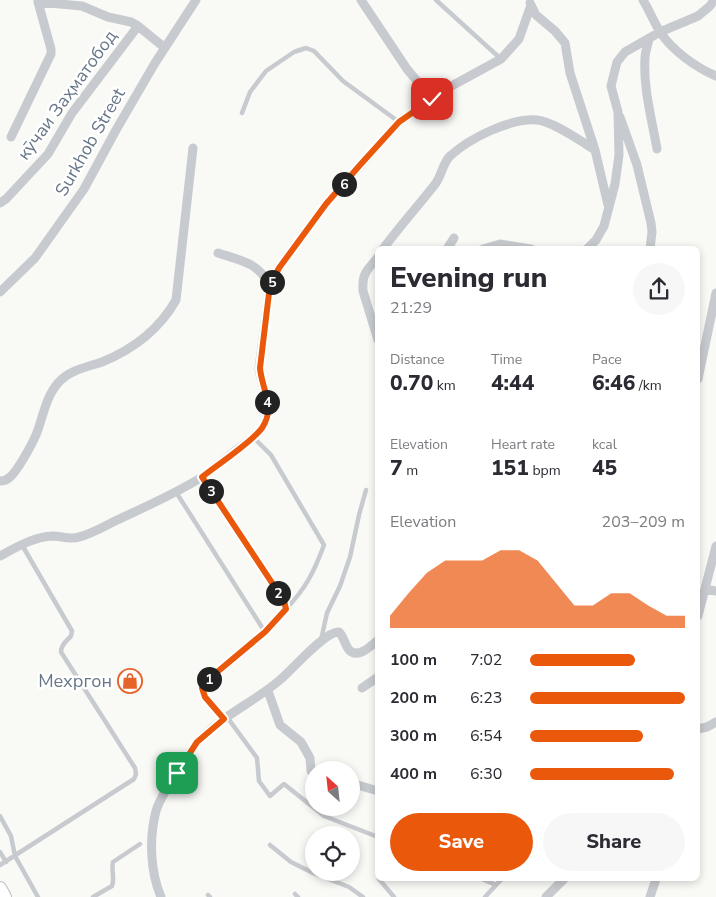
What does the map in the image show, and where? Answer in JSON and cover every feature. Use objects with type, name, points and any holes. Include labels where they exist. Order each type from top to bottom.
[{"type":"main road","points":[[0,888],[5,897]]},
{"type":"street","name":"Surkhob Street","points":[[0,292],[35,258],[84,189],[116,130],[196,0]]},
{"type":"street","points":[[361,0],[407,69],[432,99]]},
{"type":"street","points":[[643,0],[660,32],[683,56],[708,73],[716,76]]},
{"type":"street","points":[[650,246],[651,223],[631,146],[610,86],[617,62],[625,52],[660,32],[698,16],[714,0]]},
{"type":"street","points":[[11,137],[51,54],[38,1],[82,6],[108,17],[130,22],[138,26],[165,48]]},
{"type":"street","points":[[0,556],[21,544],[42,537],[79,538],[175,491],[202,477],[263,427],[267,418],[268,405],[260,378],[260,368],[270,285],[279,268],[326,204],[399,122],[446,89],[501,59],[519,39],[530,3]]},
{"type":"street","points":[[530,3],[536,15],[555,31],[564,43],[570,73],[595,150],[608,208]]},
{"type":"street","name":"кӯчаи Заҳматобод","points":[[0,203],[19,186],[48,154],[72,113],[138,26]]},
{"type":"street","points":[[649,39],[645,56],[645,68],[657,150]]},
{"type":"street","points":[[590,246],[604,226],[615,184],[619,155],[618,112]]},
{"type":"street","points":[[385,246],[437,181],[444,163],[450,156],[470,142],[499,127],[520,121],[539,120],[565,131],[595,150]]},
{"type":"street","points":[[0,481],[5,481],[12,476],[36,436],[53,389],[59,381],[73,372],[104,361],[139,343],[155,330],[169,313],[176,300],[193,148]]},
{"type":"street","points":[[449,246],[454,238]]},
{"type":"street","points":[[489,246],[500,244],[512,246]]},
{"type":"street","points":[[218,253],[256,266],[264,274],[270,285]]},
{"type":"street","points":[[375,260],[366,270],[362,283],[363,291],[375,315]]},
{"type":"street","points":[[700,369],[716,293]]},
{"type":"street","points":[[700,608],[716,546]]},
{"type":"street","points":[[705,588],[716,591]]},
{"type":"street","points":[[161,897],[152,855],[152,833],[157,810],[177,773],[197,742],[226,718],[268,691],[321,642],[338,632],[350,651],[356,653],[363,652],[375,642]]},
{"type":"street","points":[[362,688],[375,678]]},
{"type":"street","points":[[268,691],[280,725],[301,742],[310,761]]},
{"type":"street","points":[[700,729],[716,722]]},
{"type":"street","points":[[360,786],[375,790]]},
{"type":"street","points":[[546,897],[562,881]]},
{"type":"street","points":[[650,897],[655,881]]},
{"type":"lane","points":[[436,0],[501,59]]},
{"type":"lane","points":[[242,112],[250,92],[266,71],[294,52],[306,48],[314,50],[343,81],[399,122]]},
{"type":"lane","points":[[253,437],[270,455],[324,545],[314,571],[298,596],[265,632],[210,678],[202,688],[205,697],[226,718],[257,758],[259,781],[270,796],[284,784],[324,816],[375,836]]},
{"type":"lane","points":[[202,477],[284,601],[286,609]]},
{"type":"lane","points":[[321,642],[327,613],[340,586],[350,558],[358,515],[366,490]]},
{"type":"lane","points":[[175,491],[265,632]]},
{"type":"lane","points":[[0,866],[134,778],[136,774],[135,768],[61,652],[61,647],[71,636],[72,630],[21,544]]},
{"type":"lane","points":[[0,816],[11,836],[15,856],[38,897]]},
{"type":"lane","points":[[94,897],[112,886],[114,879],[111,870],[113,862],[140,844]]},
{"type":"lane","points":[[270,845],[291,862],[349,887],[363,897]]},
{"type":"lane","points":[[0,852],[6,862]]},
{"type":"lane","points":[[381,881],[394,897]]},
{"type":"lane","points":[[487,881],[496,885]]},
{"type":"lane","points":[[485,897],[500,881]]},
{"type":"place","name":"Мехргон","points":[[130,681]]},
{"type":"route","points":[[177,773],[197,742],[224,719],[205,697],[202,688],[210,678],[265,632],[286,609],[284,601],[202,477],[253,437],[263,427],[267,418],[268,405],[260,378],[260,368],[262,337],[270,285],[279,268],[326,204],[399,122],[432,99]]}]
